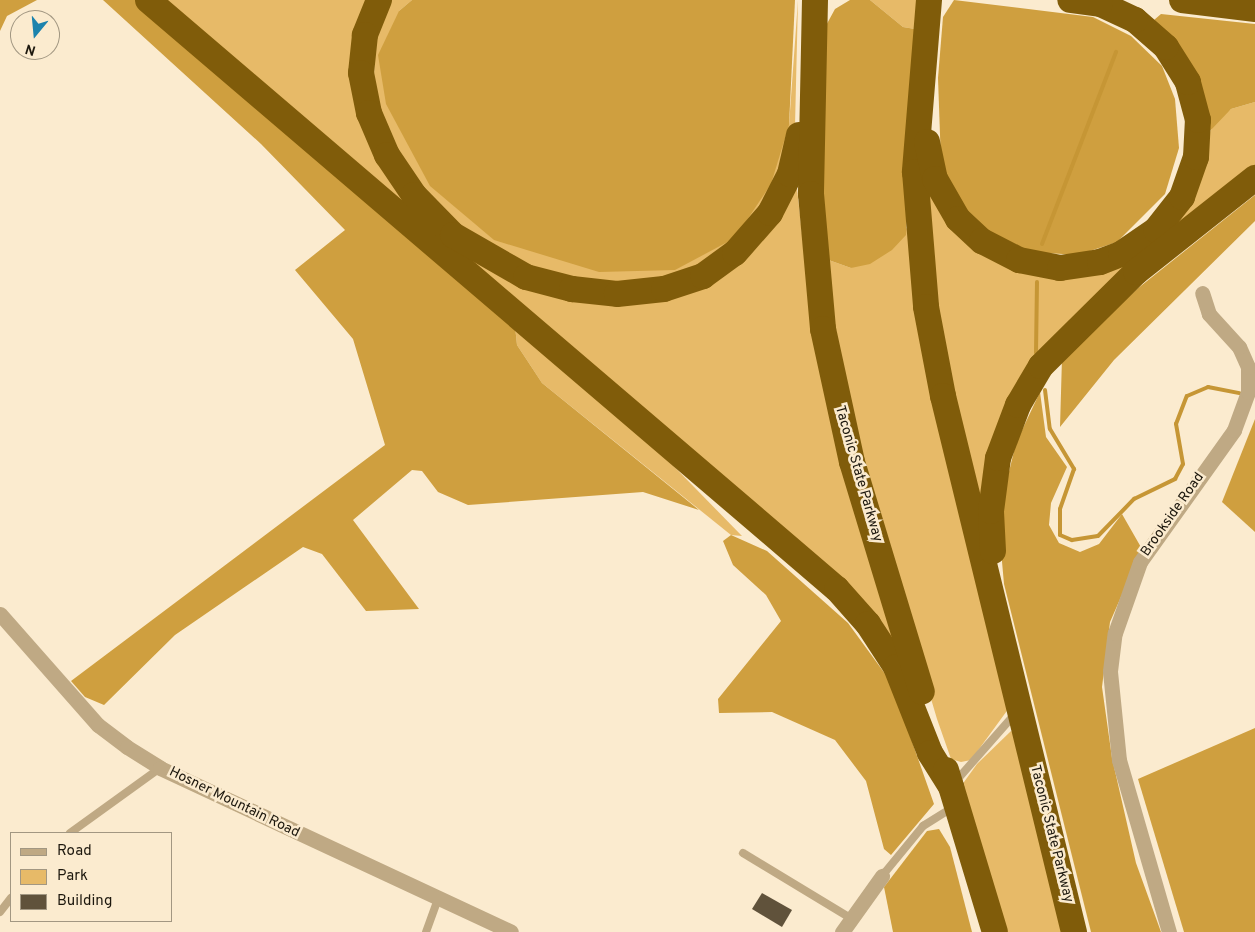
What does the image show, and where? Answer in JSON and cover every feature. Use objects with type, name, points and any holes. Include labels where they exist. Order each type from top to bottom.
[{"type":"highway","points":[[148,0],[837,589],[868,624],[896,667],[930,752],[954,796]]},
{"type":"highway","points":[[379,0],[365,35],[364,93],[377,134],[399,174],[432,216],[476,251],[526,277],[565,288],[642,293],[684,283],[721,265],[749,240],[781,195],[794,164],[799,116],[810,94]]},
{"type":"highway","name":"Taconic State Parkway","points":[[815,0],[810,94],[813,239],[831,373],[852,462],[995,932]]},
{"type":"highway","name":"Taconic State Parkway","points":[[929,0],[919,90],[917,217],[926,307],[943,396],[1074,926]]},
{"type":"highway","points":[[919,90],[928,110],[928,150],[935,179],[950,209],[982,241],[1019,260],[1060,268],[1100,262],[1141,243],[1170,215],[1190,178],[1198,140],[1195,100],[1179,64],[1152,33],[1118,11],[1070,0]]},
{"type":"highway","points":[[1182,0],[1255,8]]},
{"type":"highway","points":[[1020,709],[991,525],[998,458],[1015,411],[1041,366],[1071,332],[1160,251],[1255,178]]},
{"type":"street","name":"Brookside Road","points":[[1169,932],[1119,760],[1110,671],[1115,633],[1140,562],[1234,430],[1248,392],[1248,366],[1239,346],[1209,314],[1202,293]]},
{"type":"street","name":"Hosner Mountain Road","points":[[0,614],[98,725],[160,768],[440,896],[511,932]]},
{"type":"street","points":[[842,932],[882,876]]},
{"type":"lane","points":[[882,876],[923,826],[954,796],[1020,709]]},
{"type":"lane","points":[[71,832],[160,768]]},
{"type":"lane","points":[[744,853],[852,919]]},
{"type":"lane","points":[[426,932],[440,896]]},
{"type":"lane","points":[[0,912],[10,899]]},
{"type":"green space","points":[[155,0],[372,0],[354,74],[433,225],[586,298],[717,276],[796,179],[809,298],[914,693],[865,615]]},
{"type":"green space","points":[[387,0],[412,0],[399,11],[789,125],[798,0],[795,126],[789,164],[739,242],[678,279],[598,288],[489,252],[418,194],[373,105],[376,17]]},
{"type":"green space","points":[[870,0],[919,0],[915,29],[903,27]]},
{"type":"green space","points":[[1255,102],[1255,172],[1059,336],[983,510],[944,375],[925,166],[997,261],[1136,255],[1217,120],[1231,109]]},
{"type":"green space","points":[[907,228],[1009,708],[971,760],[961,762],[951,759],[937,719],[858,452],[823,258],[851,268]]},
{"type":"green space","points":[[515,326],[652,444],[742,536],[731,535],[542,383],[517,345]]},
{"type":"green space","points":[[1011,731],[1018,735],[1066,932],[1003,932],[962,796],[964,782],[977,764]]},
{"type":"shaded area","points":[[0,0],[37,0],[18,10],[10,10],[10,14],[7,16],[0,31]]},
{"type":"shaded area","points":[[103,0],[136,0],[515,326],[517,345],[542,383],[699,510],[643,492],[468,505],[438,492],[422,471],[412,470],[353,520],[419,609],[366,611],[322,554],[303,547],[175,635],[104,705],[85,697],[71,681],[385,445],[353,339],[295,270],[345,230],[261,144]]},
{"type":"shaded area","points":[[412,0],[795,0],[789,125],[771,184],[735,238],[675,270],[599,272],[494,240],[430,186],[386,104],[378,55],[399,11]]},
{"type":"shaded area","points":[[850,0],[870,0],[903,27],[915,29],[906,235],[892,250],[870,264],[851,268],[823,258],[823,31],[835,9]]},
{"type":"shaded area","points":[[954,0],[1093,17],[1131,36],[1162,66],[1175,99],[1179,148],[1165,194],[1117,242],[1078,255],[1031,252],[990,232],[963,211],[941,163],[938,78],[943,17]]},
{"type":"shaded area","points":[[1161,14],[1255,24],[1255,102],[1231,109],[1209,132],[1154,20]]},
{"type":"shaded area","points":[[1255,195],[1255,221],[1114,360],[1060,427],[1062,358],[1137,289]]},
{"type":"shaded area","points":[[1040,392],[1046,437],[1067,467],[1051,503],[1049,525],[1059,543],[1080,552],[1099,544],[1122,514],[1142,549],[1110,622],[1102,687],[1112,758],[1136,863],[1161,932],[1091,932],[1004,584],[998,517],[1016,443]]},
{"type":"shaded area","points":[[1255,419],[1255,532],[1222,502]]},
{"type":"shaded area","points":[[731,535],[767,551],[848,623],[891,682],[934,804],[891,855],[884,849],[866,781],[835,740],[772,712],[719,713],[718,699],[781,621],[766,595],[733,565],[723,541]]},
{"type":"shaded area","points":[[1255,728],[1255,932],[1184,932],[1138,779]]},
{"type":"shaded area","points":[[939,829],[950,847],[972,932],[893,932],[884,887],[927,831]]},
{"type":"building","points":[[762,893],[792,910],[782,927],[752,909]]},
{"type":"waterway","points":[[1042,244],[1116,52]]},
{"type":"waterway","points":[[1036,353],[1037,282]]},
{"type":"waterway","points":[[1045,390],[1050,429],[1074,469],[1060,509],[1060,535],[1072,540],[1098,536],[1134,499],[1175,479],[1183,464],[1176,424],[1187,396],[1208,387],[1239,393]]}]
